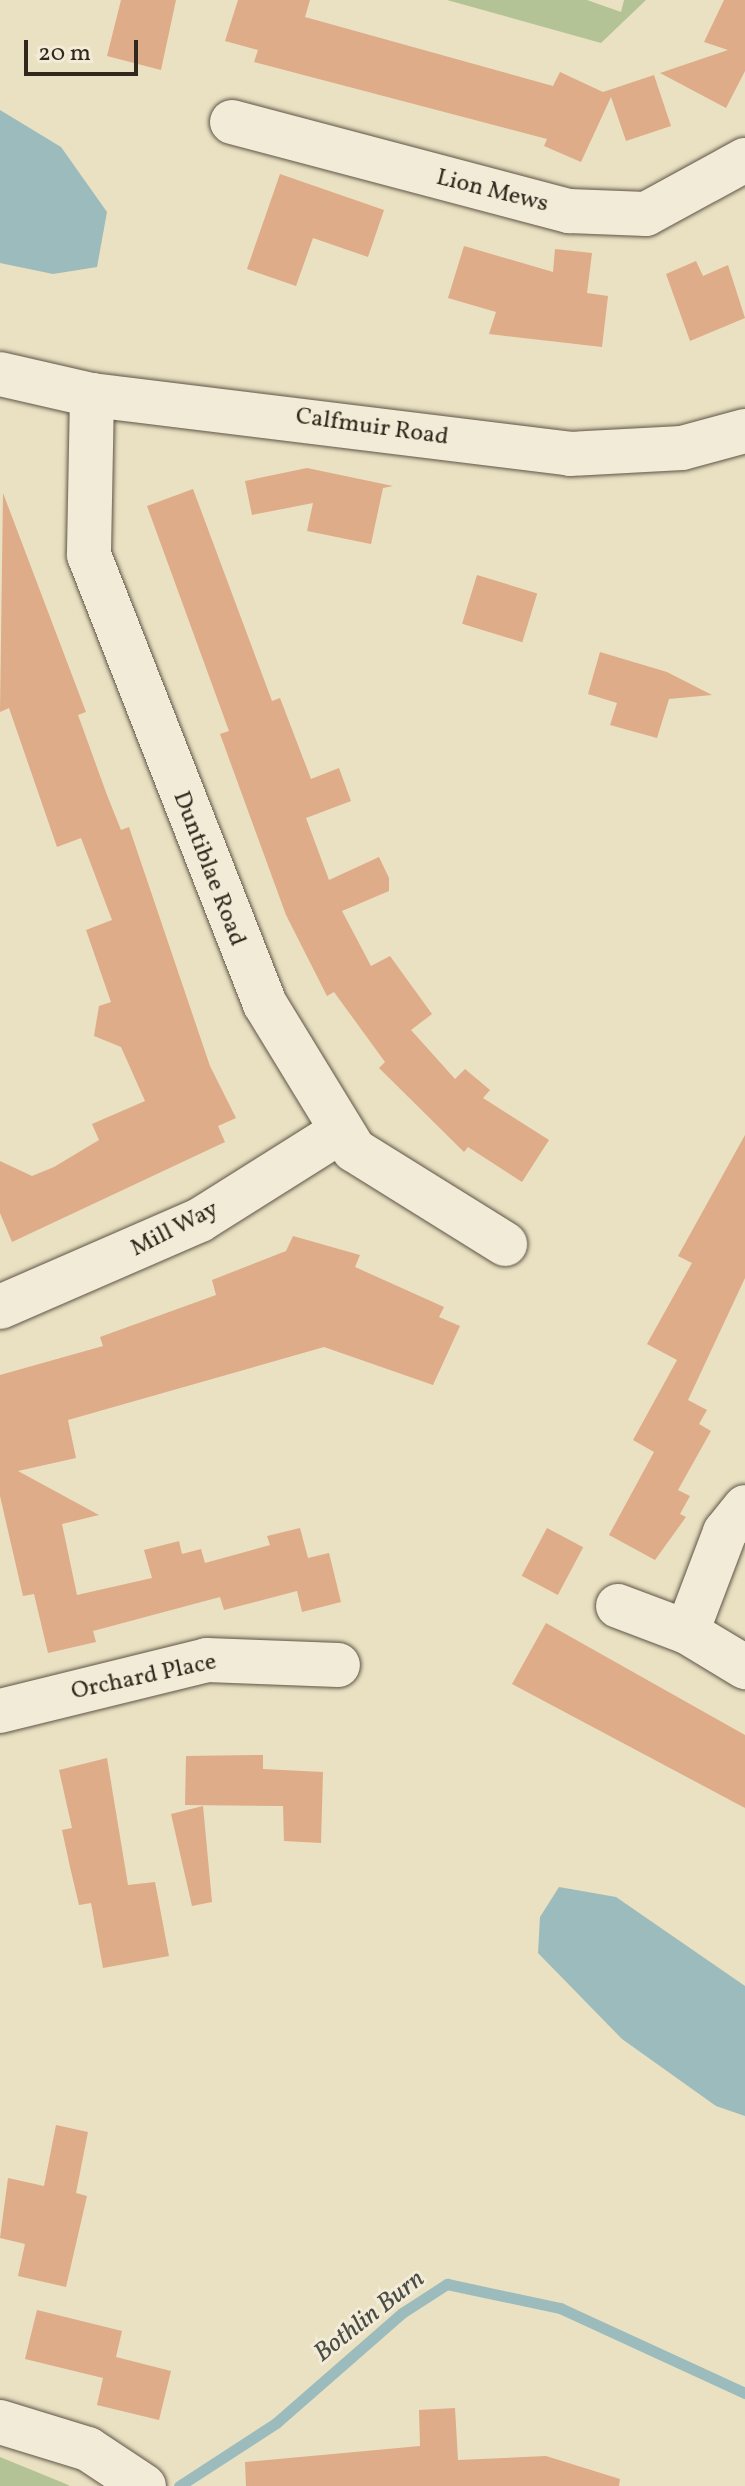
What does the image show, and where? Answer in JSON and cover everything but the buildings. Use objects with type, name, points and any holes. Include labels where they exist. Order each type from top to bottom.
[{"type":"street","name":"Lion Mews","points":[[232,122],[569,211],[646,214],[745,160]]},
{"type":"street","name":"Calfmuir Road","points":[[0,374],[92,395],[570,454],[682,448],[745,431]]},
{"type":"street","name":"Duntiblae Road","points":[[92,395],[89,555],[235,940],[340,1132],[371,1165],[505,1244]]},
{"type":"street","name":"Mill Way","points":[[0,1307],[200,1220],[340,1132]]},
{"type":"street","points":[[687,1632],[725,1532],[745,1507]]},
{"type":"street","points":[[618,1606],[687,1632],[745,1667]]},
{"type":"street","name":"Orchard Place","points":[[0,1711],[207,1660],[338,1665]]},
{"type":"street","points":[[0,2422],[132,2476]]},
{"type":"green space","points":[[447,0],[587,0],[621,12],[624,0],[646,0],[601,43]]},
{"type":"green space","points":[[0,2457],[66,2484],[70,2486],[0,2486]]},
{"type":"water","points":[[0,110],[61,147],[107,212],[97,267],[53,274],[0,263]]},
{"type":"water","points":[[559,1887],[616,1897],[745,1986],[745,2116],[716,2106],[622,2039],[538,1953],[540,1917]]},
{"type":"waterway","name":"Bothlin Burn","points":[[179,2486],[276,2423],[402,2313],[447,2284],[560,2308],[745,2393]]}]
